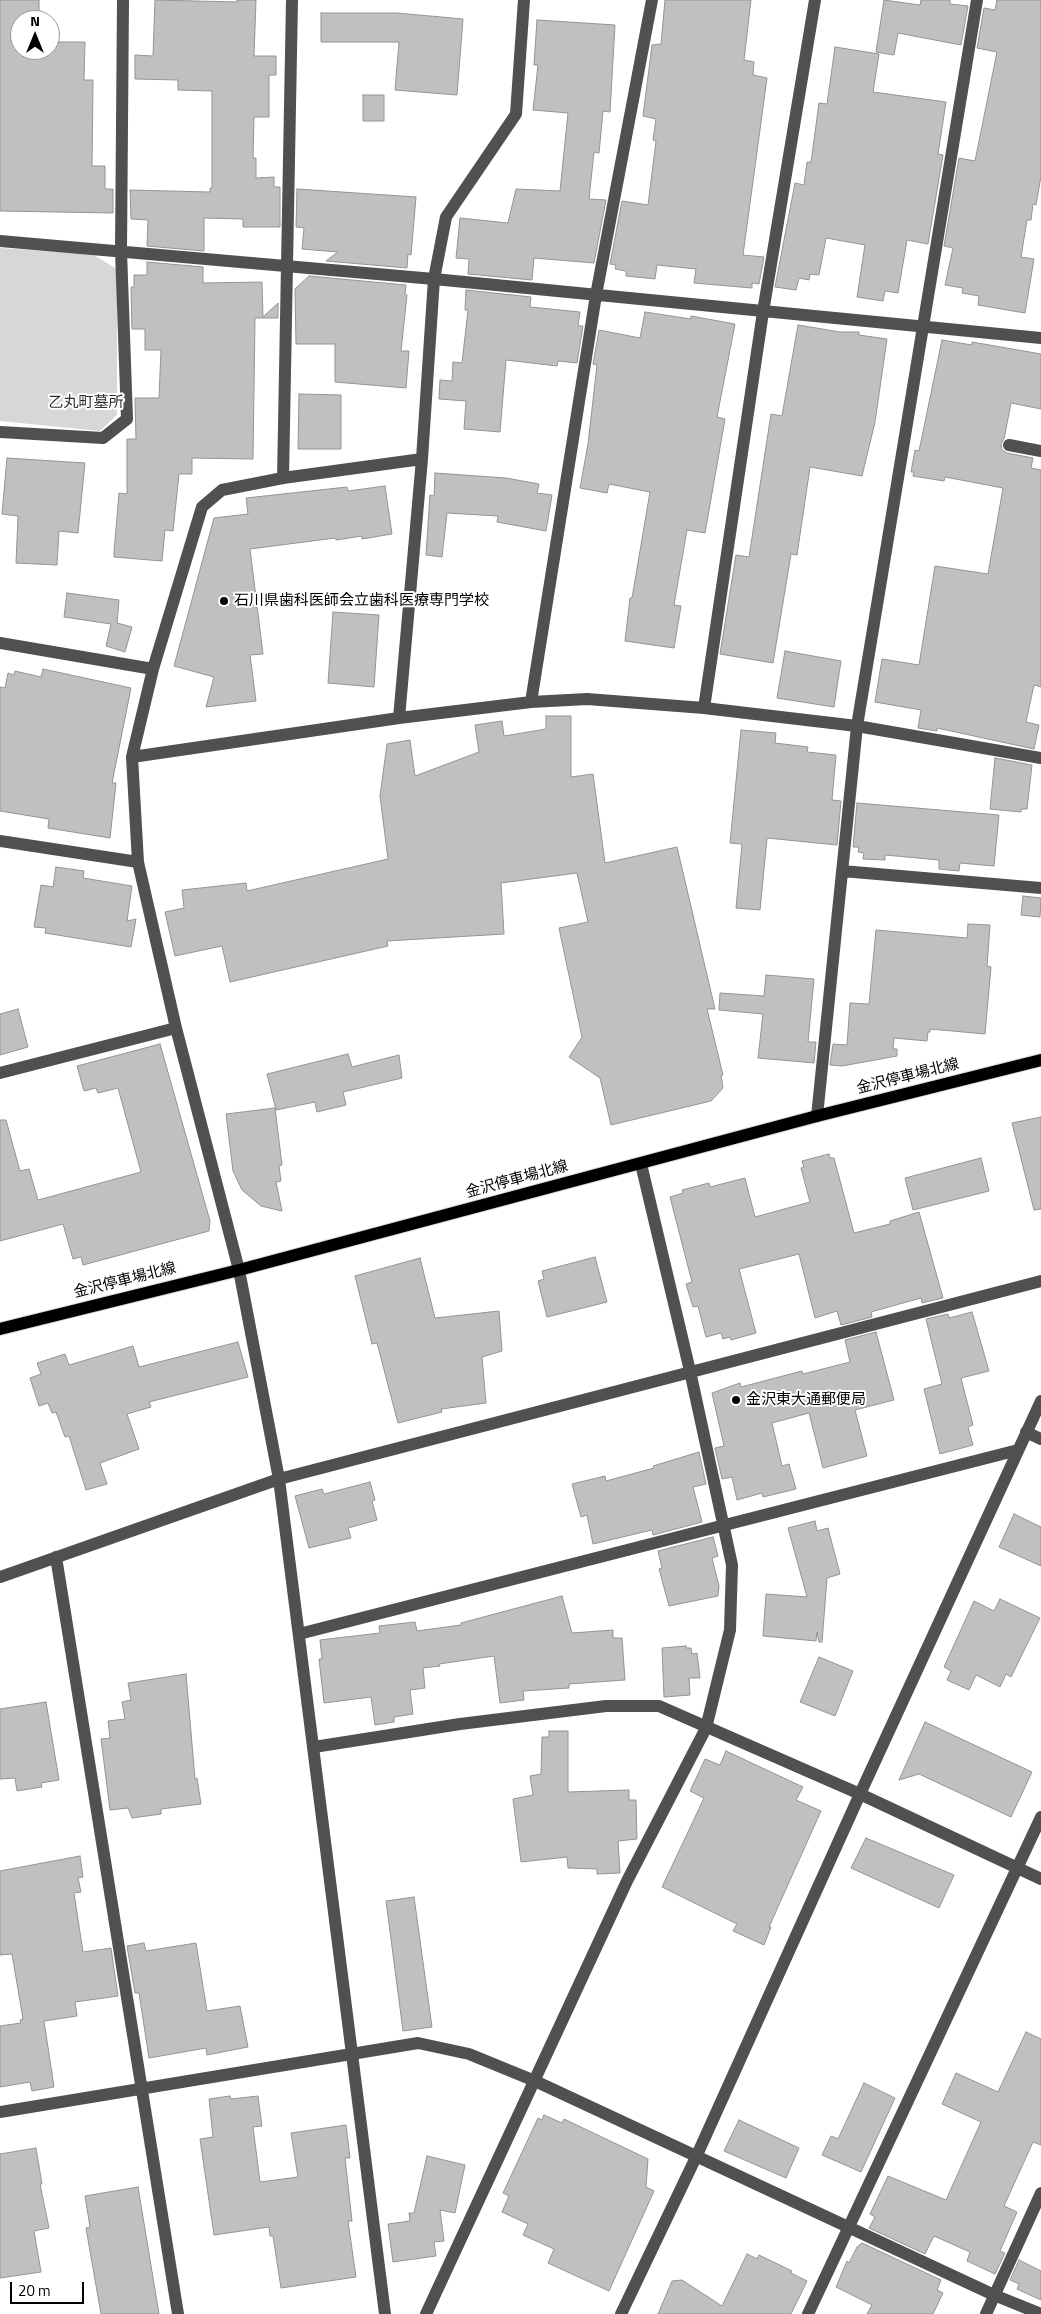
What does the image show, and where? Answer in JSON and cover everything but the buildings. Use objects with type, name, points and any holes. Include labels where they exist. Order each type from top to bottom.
[{"type":"main road","name":"金沢停車場北線","points":[[0,1329],[239,1270],[817,1116],[1041,1060]]},
{"type":"street","points":[[0,432],[103,438],[127,419],[122,251],[123,0]]},
{"type":"street","points":[[283,478],[292,0]]},
{"type":"street","points":[[400,718],[422,459],[434,279],[446,217],[516,114],[524,0]]},
{"type":"street","points":[[530,702],[596,295],[652,0]]},
{"type":"street","points":[[704,708],[763,312],[814,0]]},
{"type":"street","points":[[817,1116],[857,726],[976,0]]},
{"type":"street","points":[[0,241],[434,279],[1041,338]]},
{"type":"street","points":[[1009,445],[1041,451]]},
{"type":"street","points":[[385,2314],[279,1479],[239,1270],[176,1028],[138,862],[132,757],[153,669],[202,507],[222,490],[283,478],[422,459]]},
{"type":"street","points":[[0,643],[153,669]]},
{"type":"street","points":[[132,757],[400,718],[530,702],[587,699],[704,708],[857,726],[1041,758]]},
{"type":"street","points":[[0,841],[138,862]]},
{"type":"street","points":[[842,871],[1041,888]]},
{"type":"street","points":[[0,1073],[176,1028]]},
{"type":"street","points":[[426,2314],[627,1881],[706,1728],[730,1630],[732,1565],[690,1371],[641,1164]]},
{"type":"street","points":[[0,1577],[279,1479],[1041,1281]]},
{"type":"street","points":[[621,2314],[697,2155],[860,1794],[1041,1401]]},
{"type":"street","points":[[1026,1432],[1041,1439]]},
{"type":"street","points":[[299,1634],[1018,1450]]},
{"type":"street","points":[[56,1557],[178,2314]]},
{"type":"street","points":[[314,1747],[460,1724],[606,1706],[659,1706],[860,1794],[1041,1879]]},
{"type":"street","points":[[808,2314],[1041,1817]]},
{"type":"street","points":[[0,2112],[418,2042],[469,2054],[535,2081],[994,2295],[1041,2314]]},
{"type":"street","points":[[986,2314],[1041,2192]]},
{"type":"green space","name":"乙丸町墓所","points":[[0,248],[92,254],[117,269],[117,415],[100,431],[0,421]]},
{"type":"place","name":"石川県歯科医師会立歯科医療専門学校","points":[[224,601]]},
{"type":"place","name":"金沢東大通郵便局","points":[[736,1400]]}]
